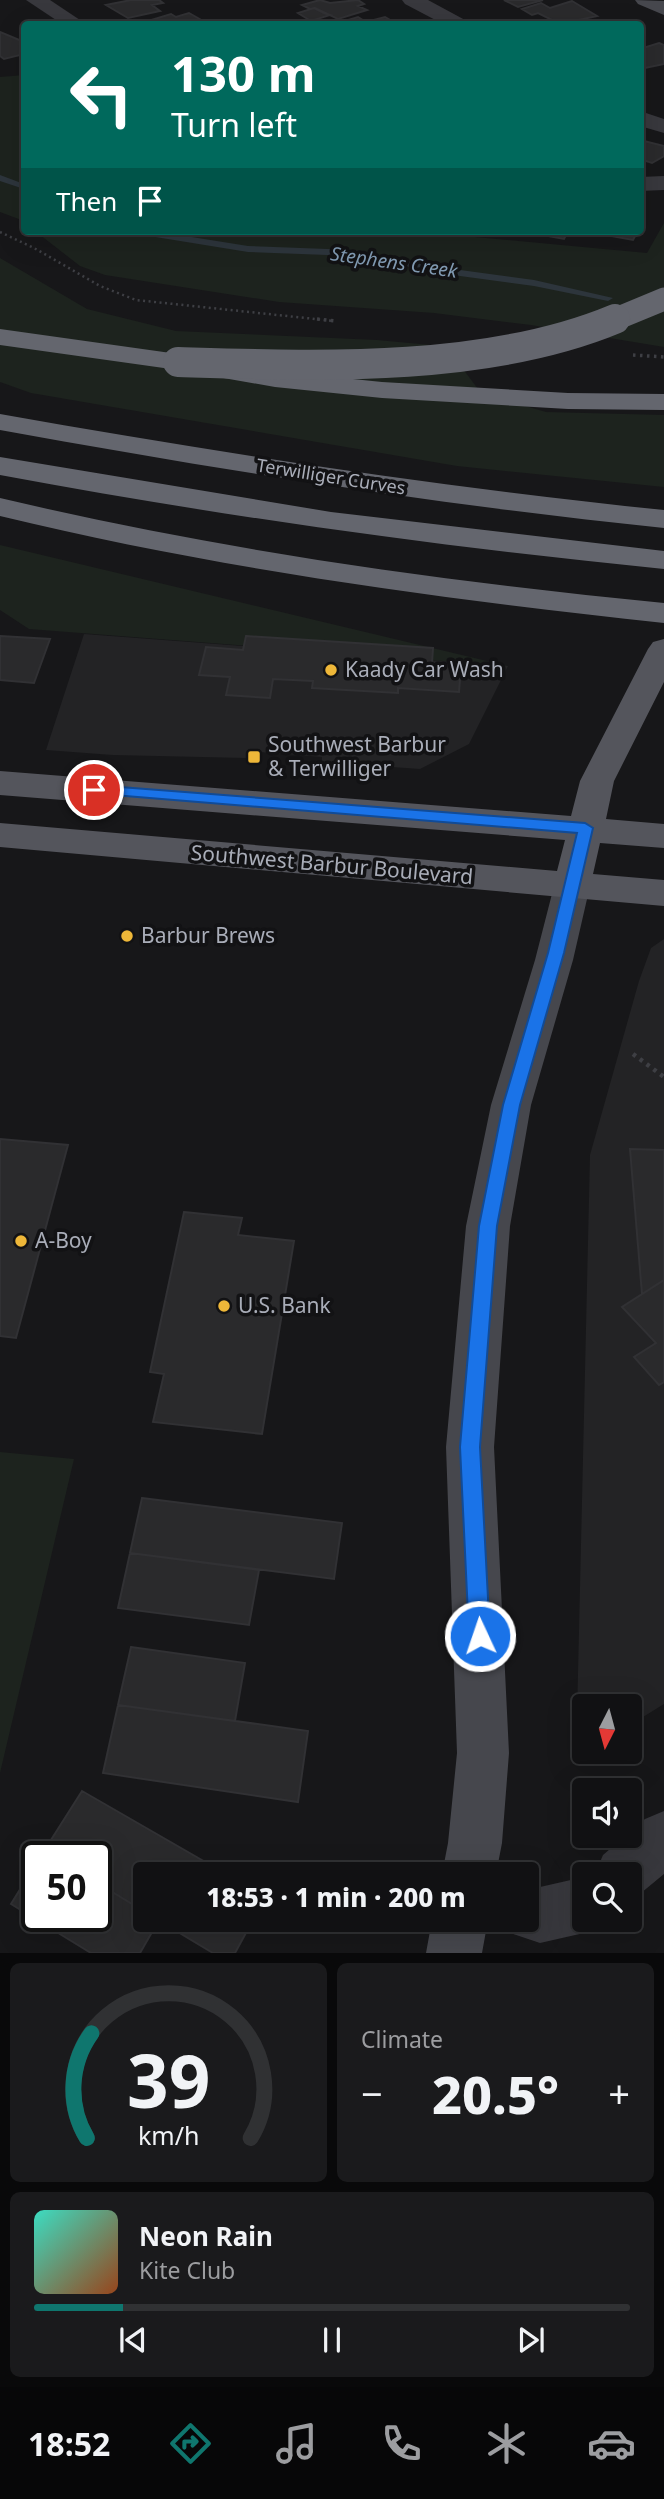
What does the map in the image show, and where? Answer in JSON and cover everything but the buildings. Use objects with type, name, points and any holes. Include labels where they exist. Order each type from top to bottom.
[{"type":"highway","points":[[178,362],[281,366],[440,359],[557,339],[613,321],[664,299]]},
{"type":"highway","points":[[0,337],[178,362],[275,379],[382,390],[568,401],[664,402]]},
{"type":"highway","name":"Terwilliger Curves","points":[[0,422],[488,500],[664,519]]},
{"type":"highway","name":"Terwilliger Curves","points":[[0,466],[309,518],[494,543],[664,560]]},
{"type":"highway","points":[[0,506],[120,535],[295,568],[484,595],[664,613]]},
{"type":"main road","points":[[645,0],[664,9]]},
{"type":"main road","points":[[471,1862],[483,1753],[470,1447],[488,1226],[511,1105],[554,960],[597,781],[664,649]]},
{"type":"main road","points":[[647,679],[664,715]]},
{"type":"main road","points":[[0,783],[664,836]]},
{"type":"main road","name":"Southwest Barbur Boulevard","points":[[0,835],[664,894]]},
{"type":"main road","points":[[454,1953],[458,1932]]},
{"type":"street","points":[[36,0],[71,21]]},
{"type":"street","points":[[412,0],[452,21]]},
{"type":"street","points":[[644,120],[664,127]]},
{"type":"street","points":[[644,184],[664,183]]},
{"type":"street","points":[[636,1862],[664,1838]]},
{"type":"street","points":[[539,1915],[572,1908]]},
{"type":"path","points":[[0,233],[23,242],[110,292],[127,298],[221,311],[343,322]]},
{"type":"path","points":[[632,1054],[664,1077]]},
{"type":"shaded area","points":[[21,75],[21,220],[0,212],[0,77]]},
{"type":"shaded area","points":[[664,223],[664,347],[531,325],[434,313],[279,302],[105,275],[80,266],[40,235],[454,235],[647,253]]},
{"type":"shaded area","points":[[0,258],[87,309],[176,331],[431,345],[451,353],[481,393],[546,412],[664,415],[664,487],[457,466],[31,393],[0,382]]},
{"type":"shaded area","points":[[0,545],[508,666],[29,629],[0,610]]},
{"type":"shaded area","points":[[84,634],[508,666],[469,744],[420,769],[322,762],[322,757],[249,751],[246,758],[113,755],[46,750]]},
{"type":"shaded area","points":[[664,939],[664,1704],[642,1718],[642,1694],[578,1694],[590,1155],[639,981],[651,948]]},
{"type":"shaded area","points":[[0,1452],[74,1459],[0,1773]]},
{"type":"waterway","name":"Stephens Creek","points":[[0,178],[21,186]]},
{"type":"waterway","name":"Stephens Creek","points":[[162,235],[248,249],[354,253],[608,298]]},
{"type":"place","name":"Kaady Car Wash","points":[[331,670]]},
{"type":"place","name":"Southwest Barbur & Terwilliger","points":[[254,757]]},
{"type":"place","name":"Barbur Brews","points":[[127,936]]},
{"type":"place","name":"A-Boy","points":[[21,1241]]},
{"type":"place","name":"U.S. Bank","points":[[224,1306]]},
{"type":"route","points":[[94,790],[585,828],[556,953],[511,1105],[488,1226],[470,1447],[480,1636]]}]
